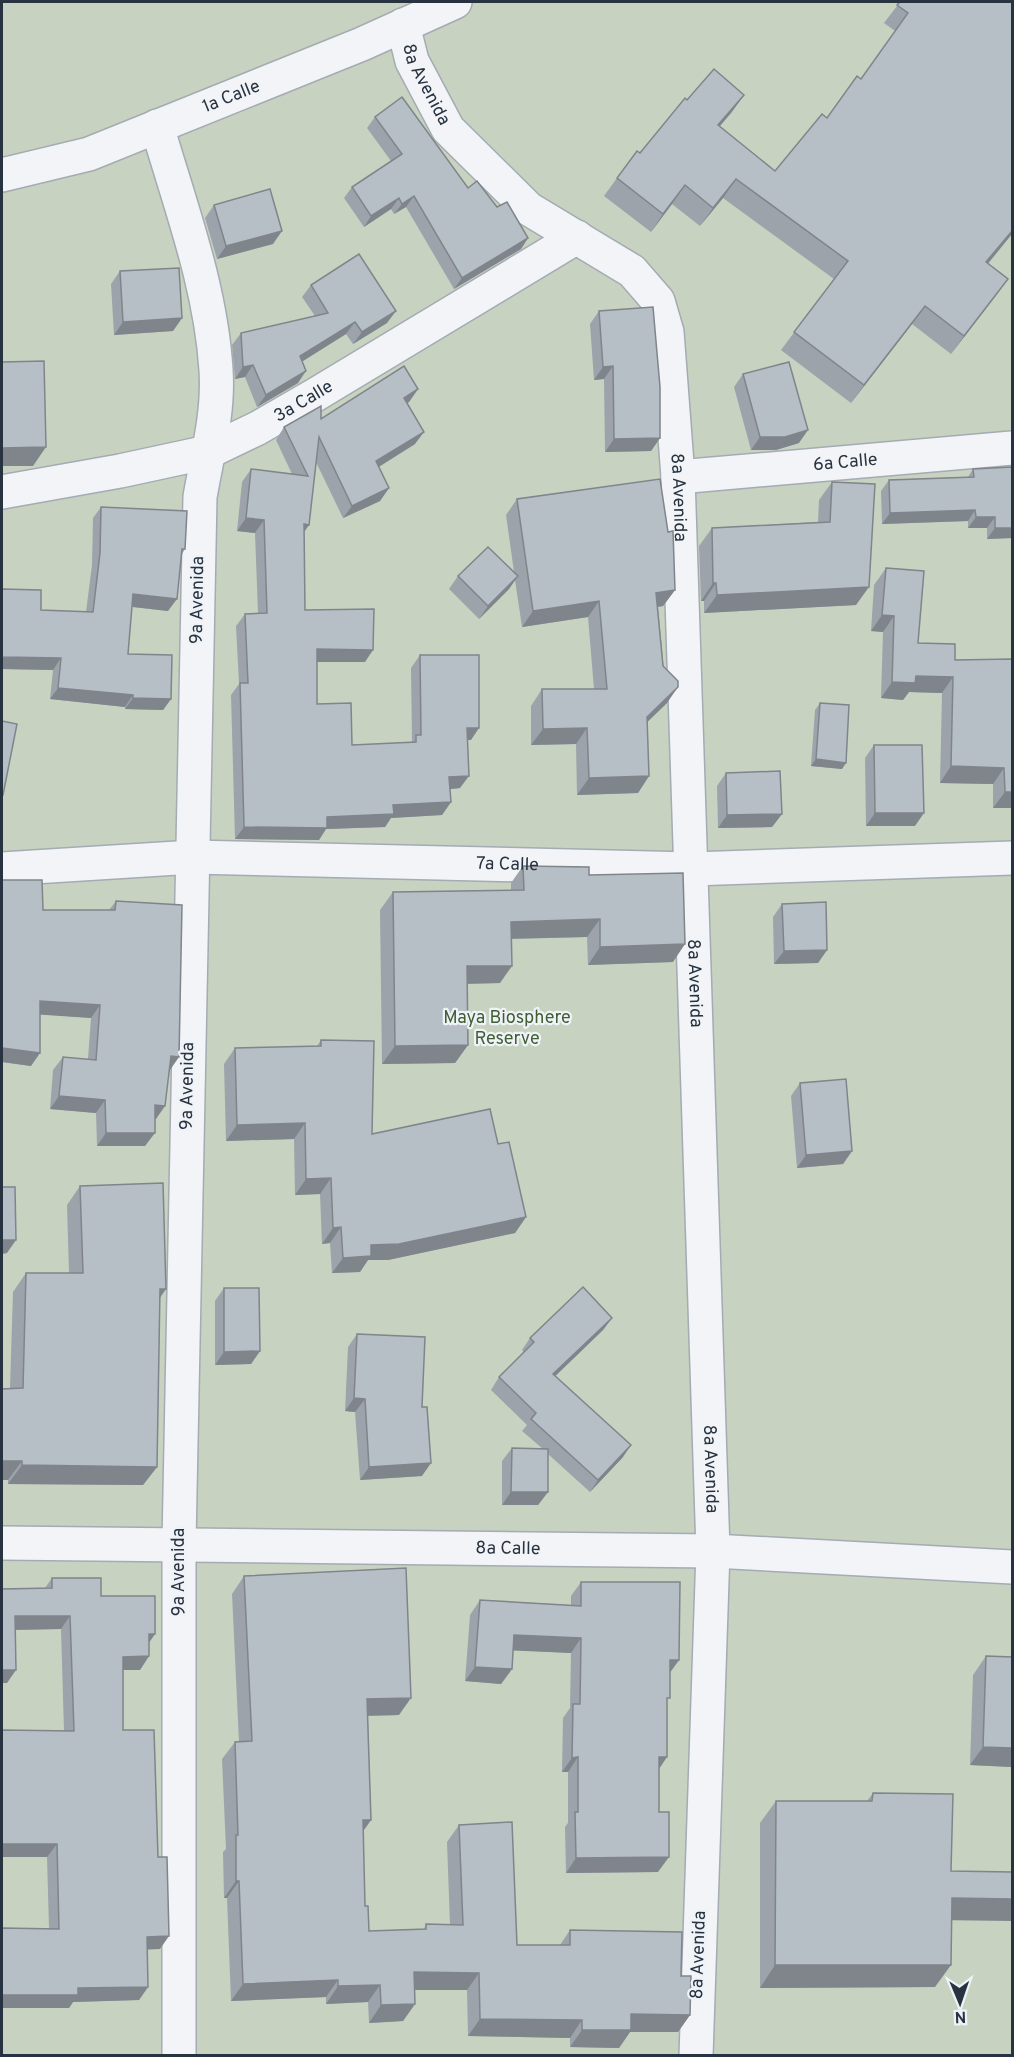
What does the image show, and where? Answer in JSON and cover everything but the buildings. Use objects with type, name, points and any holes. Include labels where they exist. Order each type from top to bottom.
[{"type":"street","name":"1a Calle","points":[[2,175],[89,154],[456,2]]},
{"type":"street","name":"8a Avenida","points":[[404,25],[412,61],[448,129],[529,209],[632,271],[658,300],[667,332],[678,477],[713,1551],[696,2055]]},
{"type":"street","name":"9a Avenida","points":[[157,126],[201,277],[216,371],[214,415],[200,497],[179,1543],[179,2055]]},
{"type":"street","name":"3a Calle","points":[[2,492],[208,452],[258,428],[315,395],[578,237]]},
{"type":"street","name":"6a Calle","points":[[678,477],[1012,448]]},
{"type":"street","name":"7a Calle","points":[[2,869],[193,857],[692,869],[1012,858]]},
{"type":"street","name":"8a Calle","points":[[2,1543],[179,1543],[713,1551],[1012,1567]]},
{"type":"green space","name":"Maya Biosphere Reserve","points":[[2,2],[1012,2],[1012,2055],[2,2056]]}]
